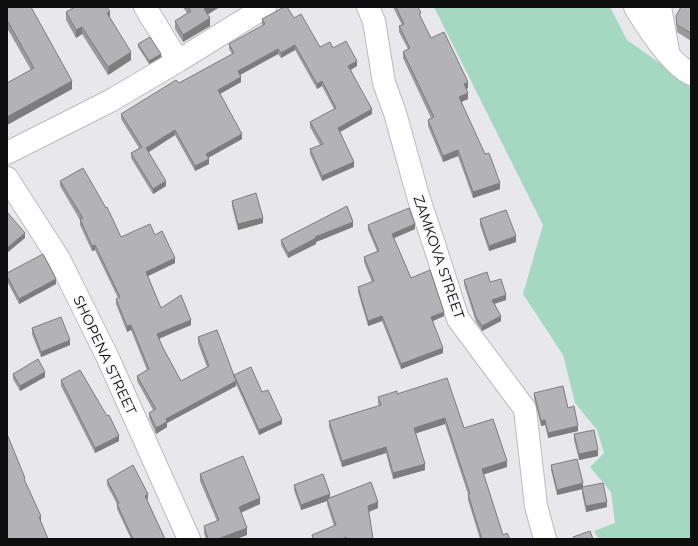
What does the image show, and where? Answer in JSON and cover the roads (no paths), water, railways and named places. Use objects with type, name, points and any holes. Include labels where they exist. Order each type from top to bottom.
[{"type":"street","points":[[146,7],[178,61]]},
{"type":"street","points":[[7,153],[110,101],[178,61],[264,7]]},
{"type":"street","name":"ZAMKOVA STREET","points":[[368,7],[374,21],[384,84],[395,113],[418,196],[434,241],[458,319],[525,409],[536,506],[546,539]]},
{"type":"street","points":[[635,7],[656,40],[668,54],[691,74]]},
{"type":"street","points":[[660,7],[668,54]]},
{"type":"street","name":"SHOPENA STREET","points":[[7,178],[59,259],[107,356],[189,539]]}]
